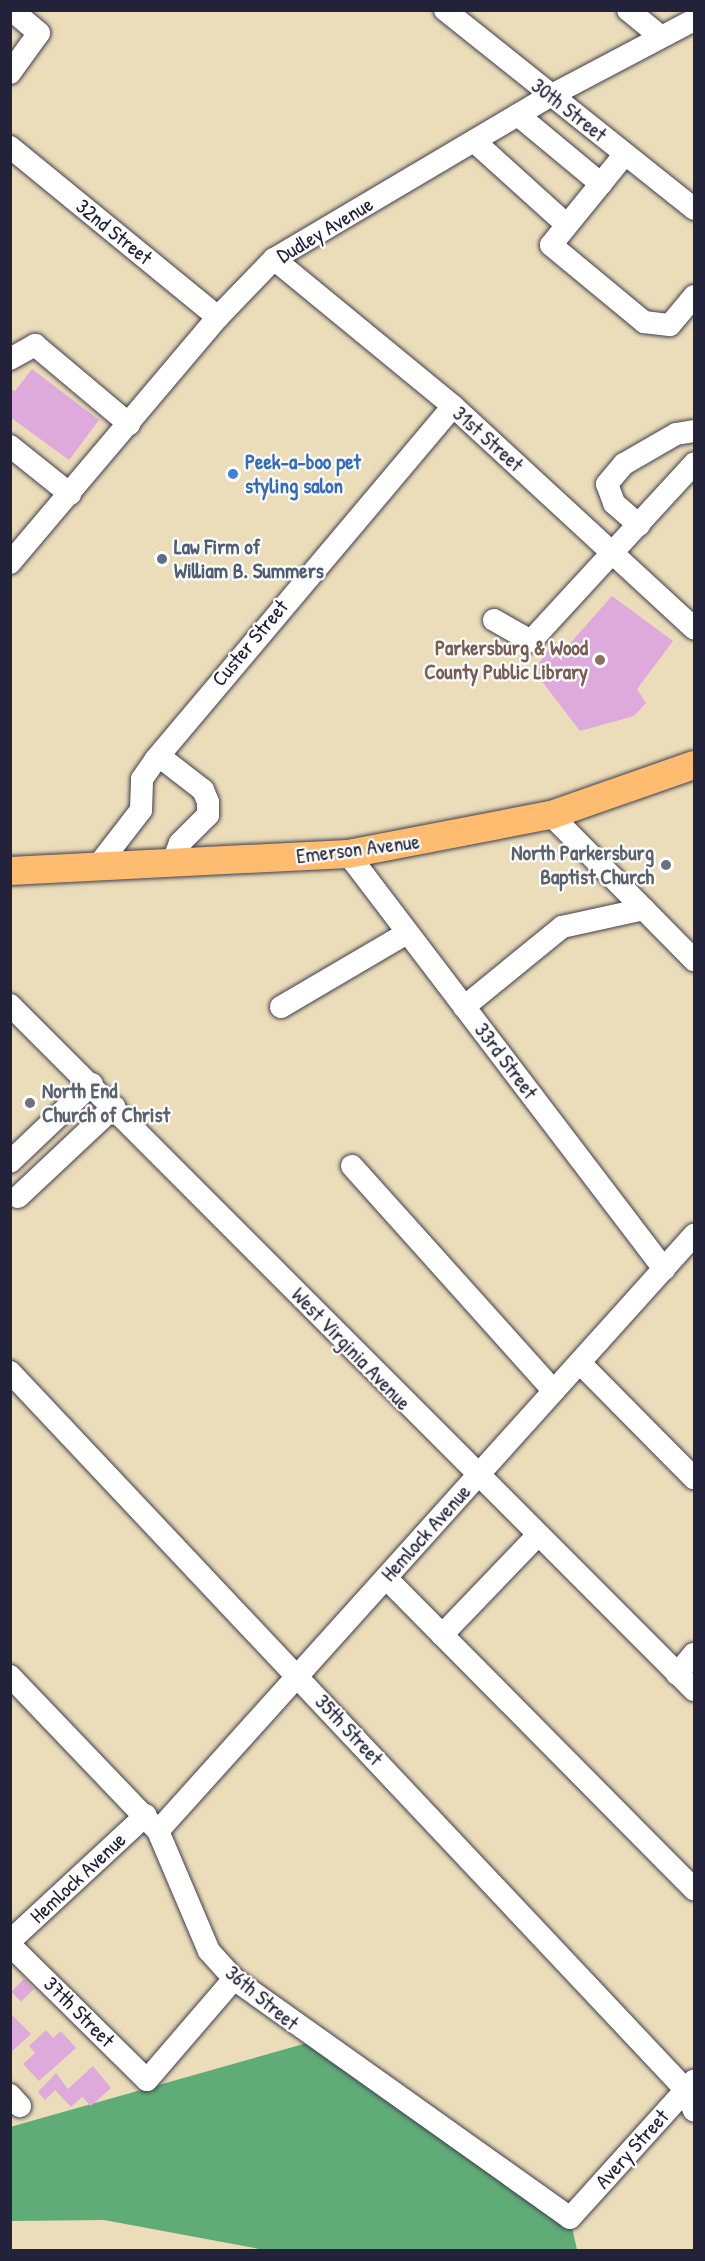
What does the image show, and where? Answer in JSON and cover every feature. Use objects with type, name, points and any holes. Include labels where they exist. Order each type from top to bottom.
[{"type":"main road","name":"Emerson Avenue","points":[[10,871],[348,854],[551,815],[694,765]]},
{"type":"street","points":[[10,73],[39,33],[12,10]]},
{"type":"street","name":"30th Street","points":[[446,10],[550,96],[694,209]]},
{"type":"street","points":[[628,10],[660,36]]},
{"type":"street","name":"Dudley Avenue","points":[[10,563],[218,317],[274,259],[550,96],[694,20]]},
{"type":"street","points":[[518,115],[601,184]]},
{"type":"street","points":[[474,141],[567,225]]},
{"type":"street","name":"32nd Street","points":[[10,147],[218,317]]},
{"type":"street","points":[[625,154],[551,245],[644,322],[670,325],[694,296]]},
{"type":"street","name":"31st Street","points":[[274,259],[453,406],[694,628]]},
{"type":"street","points":[[10,359],[35,345],[129,424]]},
{"type":"street","name":"Custer Street","points":[[97,867],[141,810],[142,779],[159,756],[453,406]]},
{"type":"street","points":[[639,525],[614,503],[607,484],[624,464],[676,434],[694,430]]},
{"type":"street","points":[[10,446],[70,494]]},
{"type":"street","points":[[494,620],[531,641],[694,464]]},
{"type":"street","points":[[159,756],[202,790],[208,802],[208,815],[180,843],[172,864]]},
{"type":"street","points":[[551,815],[694,960]]},
{"type":"street","name":"33rd Street","points":[[348,854],[664,1269]]},
{"type":"street","points":[[464,1007],[562,927],[645,909]]},
{"type":"street","points":[[281,1007],[407,933]]},
{"type":"street","name":"West Virginia Avenue","points":[[10,1005],[92,1084],[477,1477],[694,1690]]},
{"type":"street","points":[[10,1162],[92,1084]]},
{"type":"street","points":[[18,1197],[114,1107]]},
{"type":"street","points":[[352,1166],[554,1391]]},
{"type":"street","name":"Hemlock Avenue","points":[[10,1943],[152,1823],[298,1676],[694,1235]]},
{"type":"street","points":[[580,1363],[694,1478]]},
{"type":"street","name":"35th Street","points":[[10,1372],[690,2085]]},
{"type":"street","points":[[442,1635],[537,1536]]},
{"type":"street","points":[[386,1578],[694,1889]]},
{"type":"street","points":[[678,1674],[694,1654]]},
{"type":"street","name":"36th Street","points":[[10,1676],[152,1823],[209,1951],[234,1979],[570,2218]]},
{"type":"street","name":"37th Street","points":[[10,1943],[147,2080],[234,1979]]},
{"type":"street","points":[[690,2085],[694,2111]]},
{"type":"street","name":"Avery Street","points":[[570,2218],[690,2085]]},
{"type":"green space","points":[[314,2041],[570,2218],[577,2250],[265,2250],[104,2220],[11,2221],[10,2127]]},
{"type":"building","points":[[32,369],[99,420],[69,460],[10,417],[10,388],[15,391]]},
{"type":"building","name":"Parkersburg & Wood County Public Library","points":[[612,596],[673,641],[637,689],[646,703],[634,716],[580,731],[534,671],[554,641],[565,649]]},
{"type":"building","points":[[24,1979],[34,1989],[21,2002],[11,1992]]},
{"type":"building","points":[[10,2013],[31,2034],[10,2053]]},
{"type":"building","points":[[46,2030],[53,2038],[61,2031],[76,2048],[39,2081],[23,2064],[35,2053],[29,2046]]},
{"type":"building","points":[[93,2066],[111,2088],[91,2106],[82,2097],[71,2107],[55,2090],[45,2100],[38,2092],[56,2073],[68,2089]]},
{"type":"place","name":"Peek-a-boo pet styling salon","points":[[233,474]]},
{"type":"place","name":"Law Firm of William B. Summers","points":[[162,559]]},
{"type":"place","name":"Parkersburg & Wood County Public Library","points":[[600,660]]},
{"type":"place","name":"North Parkersburg Baptist Church","points":[[666,865]]},
{"type":"place","name":"North End Church of Christ","points":[[30,1103]]}]
